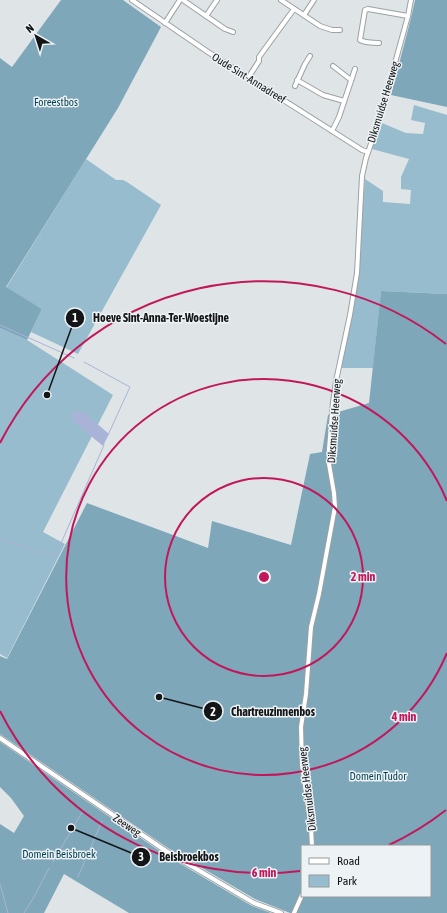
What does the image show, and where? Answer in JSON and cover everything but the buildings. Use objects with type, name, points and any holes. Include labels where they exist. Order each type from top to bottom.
[{"type":"street","name":"Oude Sint-Annadreef","points":[[132,0],[248,78],[362,150],[368,152]]},
{"type":"street","points":[[165,23],[182,0],[225,29],[233,32]]},
{"type":"street","points":[[206,16],[217,0]]},
{"type":"street","points":[[281,0],[317,25],[332,30],[340,30]]},
{"type":"street","points":[[304,15],[314,0]]},
{"type":"street","name":"Diksmuidse Heerweg","points":[[312,845],[311,827],[302,765],[301,727],[306,694],[311,627],[319,594],[335,507],[329,464],[333,402],[357,273],[362,176],[368,152],[379,121],[411,0]]},
{"type":"street","points":[[380,42],[374,43],[360,39],[365,10],[368,8],[408,16]]},
{"type":"street","points":[[248,78],[260,57],[294,9]]},
{"type":"street","points":[[295,86],[310,56]]},
{"type":"street","points":[[333,66],[351,80]]},
{"type":"street","points":[[332,130],[339,117],[354,69]]},
{"type":"street","points":[[297,80],[323,95],[344,101]]},
{"type":"street","name":"Zeeweg","points":[[0,738],[166,851],[254,903],[281,913]]},
{"type":"street","points":[[294,913],[301,897]]},
{"type":"green space","name":"Foreestbos","points":[[61,0],[123,0],[161,27],[118,108],[6,287],[42,309],[27,340],[0,328],[0,58],[12,67]]},
{"type":"green space","points":[[415,0],[447,0],[447,107],[391,95]]},
{"type":"green space","points":[[414,105],[447,115],[447,294],[381,291],[373,368],[341,368],[357,285],[365,179],[383,191],[383,202],[410,204],[411,190],[401,189],[401,177],[409,159],[372,149],[382,123],[406,133],[423,134],[425,123],[411,120]]},
{"type":"green space","points":[[86,159],[116,180],[123,180],[127,182],[161,205],[78,354],[31,332],[42,309],[6,288]]},
{"type":"green space","name":"Domein Tudor","points":[[381,291],[447,294],[447,913],[290,913],[255,899],[168,848],[0,734],[0,656],[7,659],[87,503],[208,548],[212,521],[291,545],[310,454],[322,452],[328,415],[369,403]]},
{"type":"green space","points":[[0,328],[27,340],[113,395],[43,532],[65,544],[7,658],[0,654]]},
{"type":"green space","name":"Domein Beisbroek","points":[[0,742],[164,854],[252,906],[271,913],[129,913],[64,874],[44,913],[0,913],[0,824],[14,833],[24,816],[11,798],[0,787]]},
{"type":"shaded area","points":[[76,411],[81,411],[87,415],[109,434],[103,446],[73,421],[72,414]]},
{"type":"waterway","points":[[0,325],[74,358]]},
{"type":"waterway","points":[[84,362],[130,387],[108,435]]},
{"type":"waterway","points":[[0,539],[55,557],[104,445]]},
{"type":"waterway","points":[[53,862],[84,809]]},
{"type":"waterway","points":[[78,877],[102,821]]},
{"type":"waterway","points":[[24,913],[49,868]]},
{"type":"waterway","points":[[0,884],[8,913]]},
{"type":"place","name":"Hoeve Sint-Anna-Ter-Woestijne","points":[[47,395]]},
{"type":"place","name":"Chartreuzinnenbos","points":[[159,697]]},
{"type":"place","name":"Beisbroekbos","points":[[71,828]]}]
